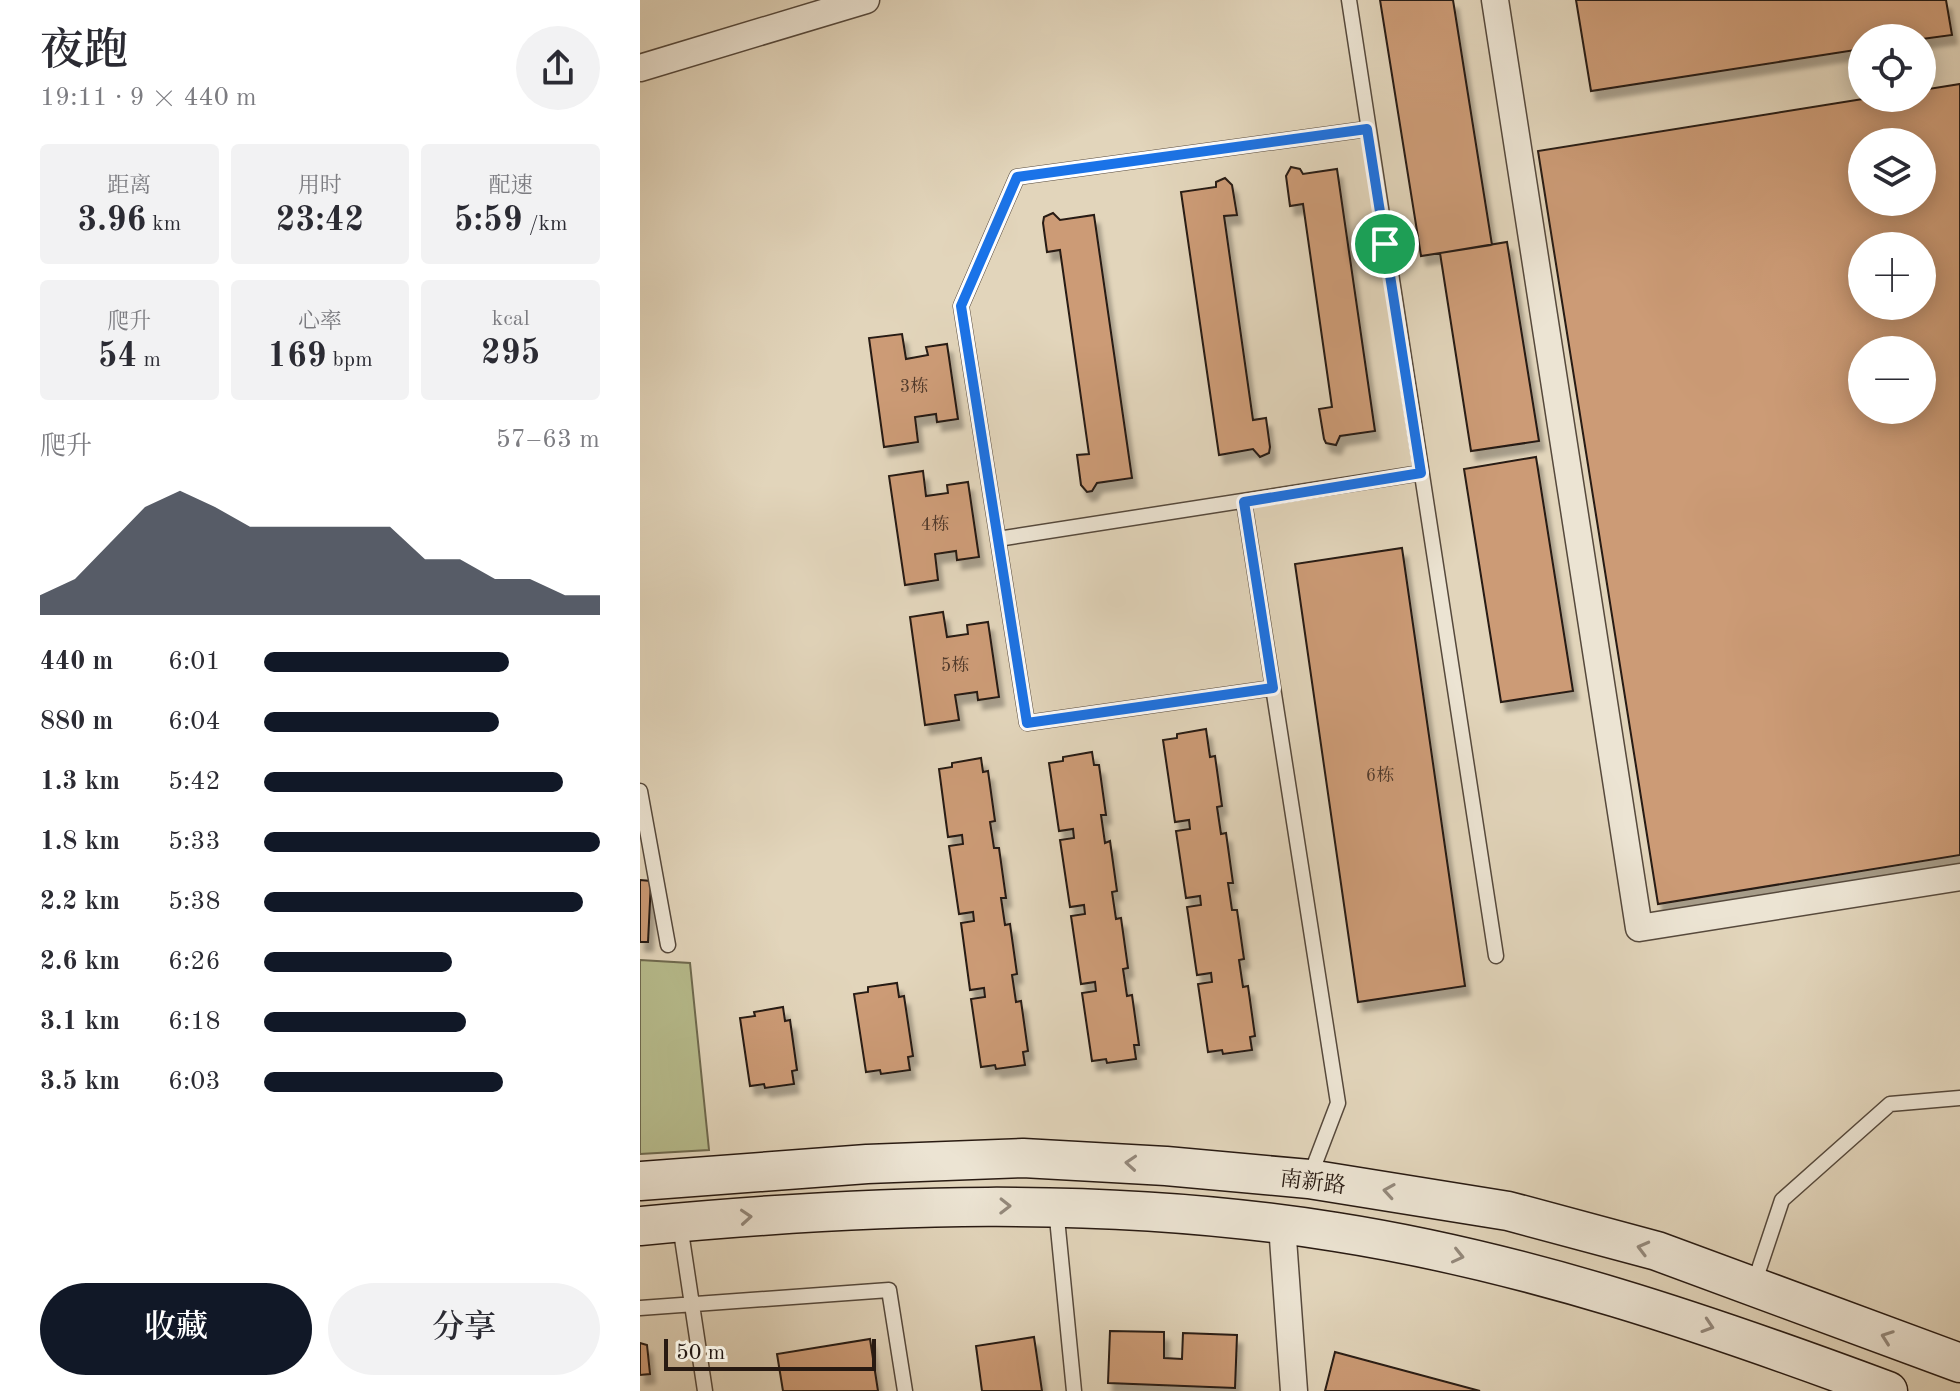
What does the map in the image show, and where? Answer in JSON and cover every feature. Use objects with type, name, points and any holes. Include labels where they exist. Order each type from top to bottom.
[{"type":"main road","name":"南新路","points":[[640,1181],[867,1164],[1023,1158],[1166,1166],[1309,1179],[1508,1211],[1657,1251],[1960,1363]]},
{"type":"main road","points":[[640,1226],[930,1206],[1056,1207],[1203,1216],[1282,1225],[1392,1242],[1568,1283],[1724,1331],[1832,1381],[1888,1391]]},
{"type":"street","points":[[640,68],[866,0]]},
{"type":"street","points":[[1495,0],[1639,928],[1960,877]]},
{"type":"street","points":[[1282,1225],[1294,1391]]},
{"type":"lane","points":[[1349,0],[1496,956]]},
{"type":"lane","points":[[1273,688],[1027,723],[961,306],[1017,177],[1367,129]]},
{"type":"lane","points":[[998,539],[1421,473]]},
{"type":"lane","points":[[1244,502],[1338,1103],[1309,1179]]},
{"type":"lane","points":[[640,791],[668,945]]},
{"type":"lane","points":[[1753,1288],[1782,1200],[1890,1104],[1960,1098]]},
{"type":"lane","points":[[1056,1207],[1074,1391]]},
{"type":"lane","points":[[680,1223],[705,1391]]},
{"type":"lane","points":[[640,1308],[889,1290],[905,1391]]},
{"type":"green space","points":[[640,960],[690,963],[709,1150],[640,1154]]},
{"type":"building","points":[[1380,0],[1453,0],[1492,245],[1421,256]]},
{"type":"building","points":[[1576,0],[1946,0],[1952,35],[1936,37],[1936,24],[1848,24],[1848,51],[1591,91]]},
{"type":"building","points":[[1960,84],[1960,855],[1658,904],[1538,151],[1848,101],[1848,112],[1936,112],[1936,88]]},
{"type":"building","points":[[1291,167],[1300,169],[1303,174],[1337,169],[1375,431],[1340,436],[1336,445],[1326,443],[1324,439],[1319,409],[1332,407],[1303,204],[1290,206],[1286,176]]},
{"type":"building","points":[[1225,178],[1232,185],[1237,215],[1224,216],[1253,420],[1266,418],[1270,447],[1269,453],[1260,457],[1253,449],[1219,455],[1181,192],[1216,187],[1216,182]]},
{"type":"building","points":[[1053,213],[1060,220],[1094,215],[1132,478],[1097,483],[1092,491],[1087,492],[1081,485],[1077,455],[1089,454],[1060,250],[1047,252],[1043,223],[1044,217]]},
{"type":"building","points":[[1507,242],[1539,441],[1471,451],[1440,253]]},
{"type":"building","points":[[902,334],[906,359],[928,355],[926,347],[947,344],[958,419],[937,422],[936,414],[915,417],[918,442],[884,447],[869,338]]},
{"type":"building","points":[[1536,457],[1573,691],[1501,702],[1464,469]]},
{"type":"building","points":[[923,471],[926,496],[948,493],[947,485],[968,482],[979,557],[957,560],[956,551],[935,554],[938,580],[905,585],[889,476]]},
{"type":"building","points":[[1402,548],[1465,986],[1358,1002],[1295,564]]},
{"type":"building","points":[[943,612],[947,637],[968,634],[967,625],[988,622],[999,697],[978,700],[977,692],[955,695],[959,720],[925,725],[910,617]]},
{"type":"building","points":[[1206,729],[1210,757],[1215,756],[1222,806],[1217,807],[1221,834],[1226,833],[1233,883],[1228,883],[1232,910],[1237,910],[1244,959],[1239,960],[1243,987],[1248,986],[1255,1036],[1250,1037],[1252,1050],[1223,1054],[1222,1050],[1208,1052],[1198,984],[1212,982],[1211,973],[1197,975],[1187,907],[1201,905],[1200,896],[1186,898],[1176,831],[1190,829],[1189,820],[1175,822],[1163,740]]},
{"type":"building","points":[[1092,752],[1094,765],[1099,765],[1106,815],[1101,815],[1105,843],[1110,841],[1117,891],[1112,892],[1116,919],[1121,918],[1128,968],[1123,969],[1127,996],[1132,995],[1139,1045],[1134,1045],[1136,1059],[1107,1063],[1106,1059],[1092,1061],[1082,993],[1096,991],[1095,982],[1081,984],[1071,916],[1085,914],[1084,905],[1070,907],[1060,840],[1074,838],[1073,829],[1059,831],[1049,763]]},
{"type":"building","points":[[981,758],[983,772],[988,771],[995,821],[990,822],[994,848],[999,848],[1006,898],[1001,898],[1005,925],[1010,924],[1017,974],[1012,975],[1016,1002],[1021,1001],[1028,1051],[1023,1052],[1025,1065],[996,1069],[995,1065],[981,1067],[971,999],[985,997],[984,988],[970,990],[961,923],[974,921],[973,912],[959,914],[949,846],[963,844],[962,835],[948,837],[939,769],[952,767],[952,763]]},
{"type":"building","points":[[640,880],[651,881],[648,942],[640,942]]},
{"type":"building","points":[[897,983],[899,997],[904,996],[913,1056],[908,1057],[910,1070],[881,1074],[880,1070],[866,1072],[854,994],[868,992],[868,987]]},
{"type":"building","points":[[783,1007],[785,1021],[790,1020],[797,1070],[792,1071],[794,1084],[765,1088],[764,1084],[750,1086],[740,1018]]},
{"type":"building","points":[[1110,1331],[1164,1332],[1164,1358],[1182,1359],[1183,1333],[1237,1335],[1235,1388],[1108,1383]]},
{"type":"building","points":[[1034,1337],[1042,1391],[982,1391],[976,1346]]},
{"type":"building","points":[[870,1339],[878,1391],[783,1391],[777,1354]]},
{"type":"building","points":[[640,1343],[647,1345],[650,1374],[640,1375]]},
{"type":"building","points":[[1335,1352],[1480,1391],[1325,1391]]},
{"type":"route","points":[[1367,129],[1385,244],[1421,473],[1244,502],[1273,688],[1027,723],[961,306],[1017,177],[1367,129]]}]
